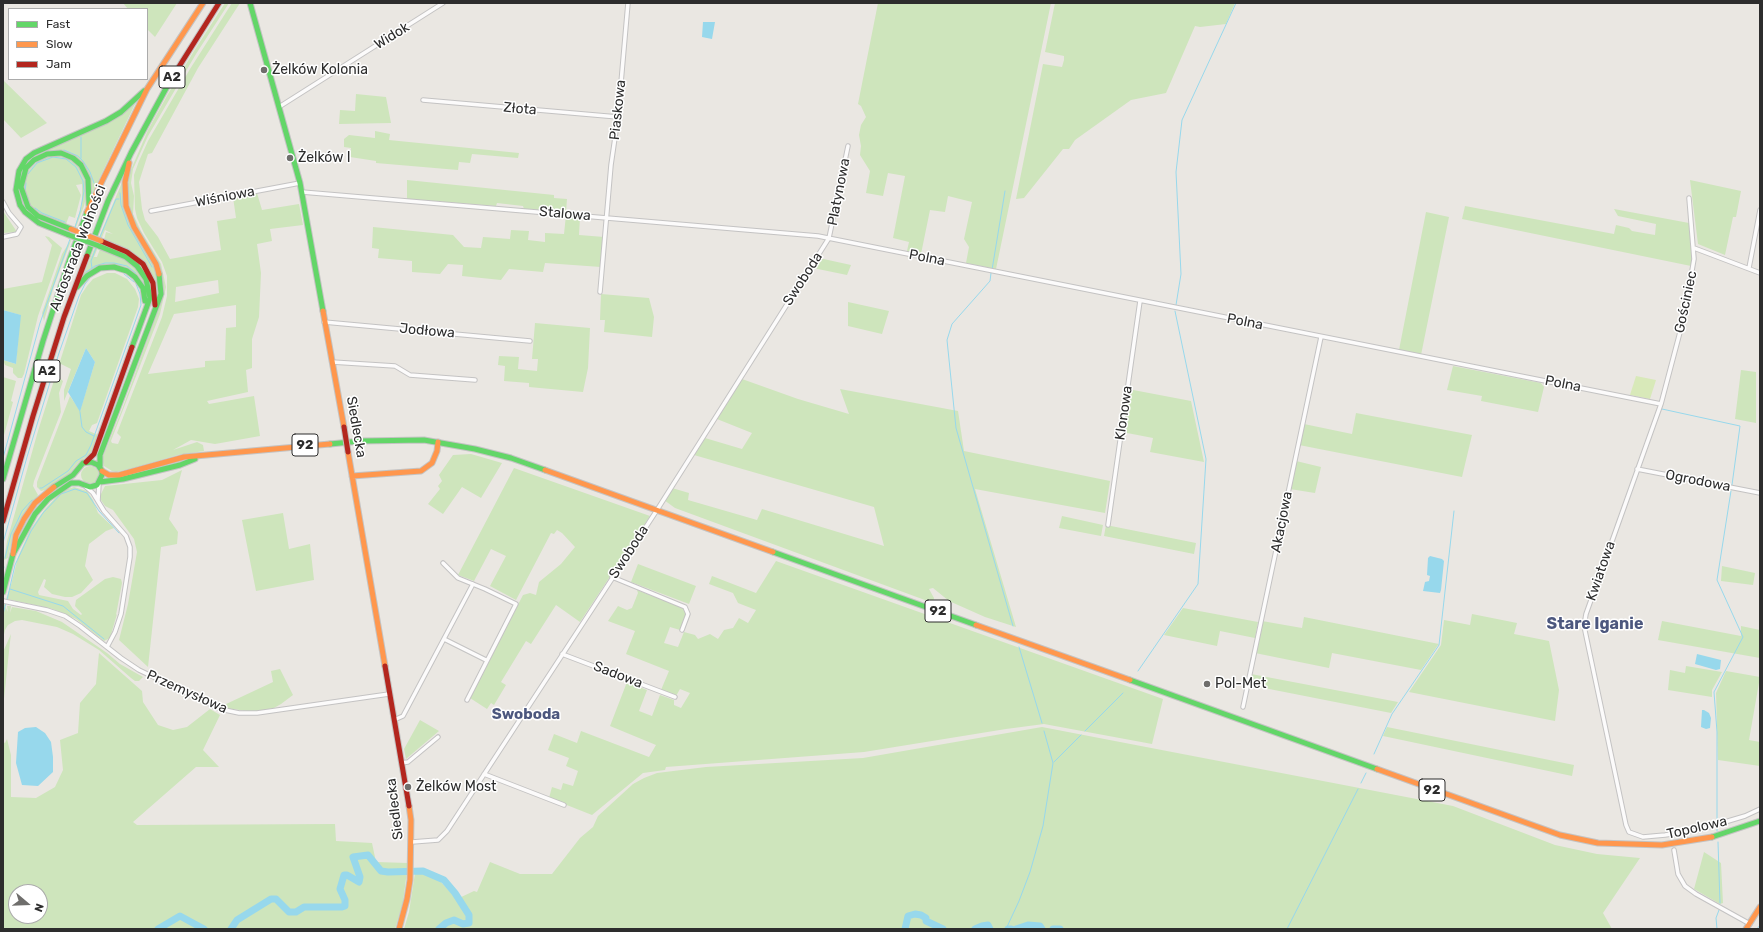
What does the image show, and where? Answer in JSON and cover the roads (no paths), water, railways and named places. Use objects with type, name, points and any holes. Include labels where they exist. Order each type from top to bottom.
[{"type":"main road","name":"Autostrada Wolności","points":[[3,479],[45,333],[89,207],[147,89],[202,3]]},
{"type":"main road","name":"Autostrada Wolności","points":[[3,521],[33,416],[74,291],[100,220],[131,153],[172,78],[219,3]]},
{"type":"main road","name":"Siedlecka","points":[[250,3],[302,192],[410,809],[412,842],[410,880],[407,899],[399,929]]},
{"type":"main road","points":[[70,232],[39,223],[25,212],[20,205],[16,190],[19,171],[26,159],[34,153],[106,121],[121,112],[147,89]]},
{"type":"main road","points":[[100,482],[100,455],[160,294],[161,281],[159,270],[134,227],[126,206],[126,182],[131,153]]},
{"type":"main road","points":[[86,462],[94,454],[149,302],[149,292],[146,279],[141,270],[126,257],[38,216],[28,207],[21,187],[26,168],[34,160],[47,154],[61,154],[73,158],[81,165],[88,179],[89,207]]},
{"type":"main road","points":[[100,244],[127,252],[143,264],[153,283],[155,309]]},
{"type":"main road","points":[[74,291],[87,276],[100,268],[121,268],[131,273],[140,282],[144,293],[146,308]]},
{"type":"main road","name":"92","points":[[3,592],[13,554],[16,535],[24,519],[35,503],[52,488],[73,475],[81,465],[86,462],[94,462],[110,475],[177,459],[232,452],[402,439],[438,442],[511,458],[1567,837],[1598,843],[1662,845],[1712,837],[1760,821]]},
{"type":"main road","points":[[352,476],[421,472],[432,463],[437,451],[438,442]]},
{"type":"main road","name":"92","points":[[13,554],[29,523],[44,504],[53,494],[71,483],[93,487],[100,482],[110,482],[145,474],[200,457]]},
{"type":"main road","points":[[78,470],[78,479],[83,485]]},
{"type":"main road","points":[[1746,929],[1760,907]]},
{"type":"street","name":"Widok","points":[[279,107],[443,3]]},
{"type":"street","name":"Piaskowa","points":[[600,292],[628,3]]},
{"type":"street","name":"Złota","points":[[423,100],[618,117]]},
{"type":"street","name":"Platynowa","points":[[829,238],[848,146]]},
{"type":"street","name":"Wiśniowa","points":[[151,211],[300,183]]},
{"type":"street","name":"Stalowa","points":[[302,192],[607,217],[829,238]]},
{"type":"street","name":"Gościniec","points":[[1661,404],[1684,316],[1693,270],[1694,248],[1689,198]]},
{"type":"street","points":[[3,202],[9,213],[21,227],[17,234],[3,237]]},
{"type":"street","points":[[1749,268],[1760,210]]},
{"type":"street","name":"Polna","points":[[829,238],[1661,404]]},
{"type":"street","name":"Swoboda","points":[[412,842],[442,838],[508,740],[562,654],[657,510],[829,238]]},
{"type":"street","points":[[1694,248],[1749,268],[1760,274]]},
{"type":"street","name":"Klonowa","points":[[1108,525],[1140,301]]},
{"type":"street","name":"Jodłowa","points":[[324,322],[530,340]]},
{"type":"street","name":"Akacjowa","points":[[1243,707],[1321,337]]},
{"type":"street","points":[[332,362],[395,366],[410,375],[475,380]]},
{"type":"street","name":"Kwiatowa","points":[[1633,834],[1626,826],[1584,622],[1661,404]]},
{"type":"street","name":"Ogrodowa","points":[[1637,469],[1760,493]]},
{"type":"street","points":[[98,502],[100,482]]},
{"type":"street","points":[[83,485],[93,494],[104,511],[126,536],[131,552],[121,614],[115,632],[107,647]]},
{"type":"street","points":[[443,562],[458,578],[516,604],[486,660],[467,700]]},
{"type":"street","points":[[612,577],[685,607],[688,614],[682,630]]},
{"type":"street","points":[[394,720],[403,716],[473,584]]},
{"type":"street","name":"Przemysłowa","points":[[5,602],[47,610],[65,616],[128,663],[151,677],[220,709],[232,712],[258,713],[389,694]]},
{"type":"street","points":[[444,639],[486,660]]},
{"type":"street","name":"Sadowa","points":[[562,654],[675,697]]},
{"type":"street","points":[[401,763],[408,762],[438,737]]},
{"type":"street","points":[[484,774],[564,805]]},
{"type":"street","name":"Topolowa","points":[[1633,834],[1643,837],[1698,830],[1745,816],[1760,809]]},
{"type":"street","points":[[1674,850],[1678,874],[1686,886],[1696,894],[1750,924]]},
{"type":"water","points":[[703,22],[715,22],[712,39],[702,37]]},
{"type":"water","points":[[3,310],[21,315],[16,364],[3,360]]},
{"type":"water","points":[[86,348],[95,362],[80,412],[68,392]]},
{"type":"water","points":[[1430,556],[1442,559],[1444,561],[1440,593],[1423,591],[1425,582],[1429,581],[1430,576],[1427,575],[1428,558]]},
{"type":"water","points":[[1697,654],[1721,660],[1720,669],[1716,670],[1695,664]]},
{"type":"water","points":[[1702,710],[1709,713],[1711,718],[1710,728],[1706,729],[1701,727]]},
{"type":"water","points":[[36,727],[45,733],[51,742],[53,772],[38,786],[22,785],[16,763],[18,732],[25,728]]},
{"type":"waterway","points":[[1176,305],[1181,274],[1176,172],[1182,120],[1236,3]]},
{"type":"waterway","points":[[81,137],[81,158]]},
{"type":"waterway","points":[[64,150],[78,156],[83,161],[90,172],[94,183]]},
{"type":"waterway","points":[[28,174],[37,163],[53,157],[66,159],[76,167],[83,181],[84,191],[80,212],[75,227]]},
{"type":"waterway","points":[[26,183],[25,192],[28,198]]},
{"type":"waterway","points":[[992,270],[1005,191]]},
{"type":"waterway","points":[[120,193],[121,205],[128,225],[152,267]]},
{"type":"waterway","points":[[100,237],[116,199],[119,199]]},
{"type":"waterway","points":[[35,208],[42,213],[65,222]]},
{"type":"waterway","points":[[3,458],[40,323],[70,239]]},
{"type":"waterway","points":[[92,268],[91,261],[96,248]]},
{"type":"waterway","points":[[86,272],[95,266],[105,263],[114,263],[127,266],[136,273]]},
{"type":"waterway","points":[[991,273],[990,281],[952,324],[947,340],[956,428],[1013,626]]},
{"type":"waterway","points":[[124,274],[134,282]]},
{"type":"waterway","points":[[3,543],[27,457],[59,353],[79,296],[90,278]]},
{"type":"waterway","points":[[40,488],[68,471],[76,461],[86,455],[91,445],[141,305],[140,294],[136,284]]},
{"type":"waterway","points":[[1138,671],[1198,584],[1206,459],[1175,311]]},
{"type":"waterway","points":[[1662,409],[1740,426],[1732,485]]},
{"type":"waterway","points":[[80,412],[82,427],[86,432],[94,436]]},
{"type":"waterway","points":[[7,600],[15,565],[31,531],[43,513],[61,494],[75,489],[87,493],[99,511],[119,533]]},
{"type":"waterway","points":[[1717,821],[1717,732],[1714,692],[1743,637],[1717,580],[1731,491]]},
{"type":"waterway","points":[[5,558],[11,534],[22,511],[32,500]]},
{"type":"waterway","points":[[1374,754],[1392,714],[1439,645],[1454,511]]},
{"type":"waterway","points":[[3,571],[4,567]]},
{"type":"waterway","points":[[10,589],[63,606],[104,639]]},
{"type":"waterway","points":[[3,614],[6,603]]},
{"type":"waterway","points":[[1019,647],[1042,723]]},
{"type":"waterway","points":[[1085,731],[1123,693]]},
{"type":"waterway","points":[[1006,929],[1030,872],[1043,826],[1053,763],[1044,731]]},
{"type":"waterway","points":[[1054,762],[1081,735]]},
{"type":"waterway","points":[[1361,783],[1366,773]]},
{"type":"waterway","points":[[1287,929],[1358,789]]},
{"type":"waterway","points":[[1718,842],[1720,903]]},
{"type":"waterway","points":[[231,929],[237,920],[271,899],[276,899],[289,912],[296,912],[304,907],[345,906],[345,900],[340,889],[344,875],[347,875],[359,882],[360,877],[353,857],[368,855],[381,871],[423,871],[444,880],[455,893],[469,915],[469,923],[463,924],[454,920],[446,923],[439,929]]},
{"type":"waterway","points":[[1717,929],[1716,918],[1719,910]]},
{"type":"waterway","points":[[905,929],[908,916],[915,914],[921,915],[926,918],[926,921],[943,929]]},
{"type":"waterway","points":[[158,929],[180,916],[204,929]]},
{"type":"waterway","points":[[975,929],[988,925],[990,929]]},
{"type":"waterway","points":[[1016,929],[1028,925],[1040,926],[1042,929]]},
{"type":"waterway","points":[[1757,929],[1760,925]]},
{"type":"waterway","points":[[1053,929],[1060,929]]},
{"type":"place","name":"Żelków Kolonia","points":[[264,70]]},
{"type":"place","name":"Żelków I","points":[[290,158]]},
{"type":"place","name":"Pol-Met","points":[[1207,684]]},
{"type":"place","name":"Żelków Most","points":[[408,787]]},
{"type":"district","name":"Stare Iganie","points":[[1595,624]]},
{"type":"district","name":"Swoboda","points":[[526,715]]}]
